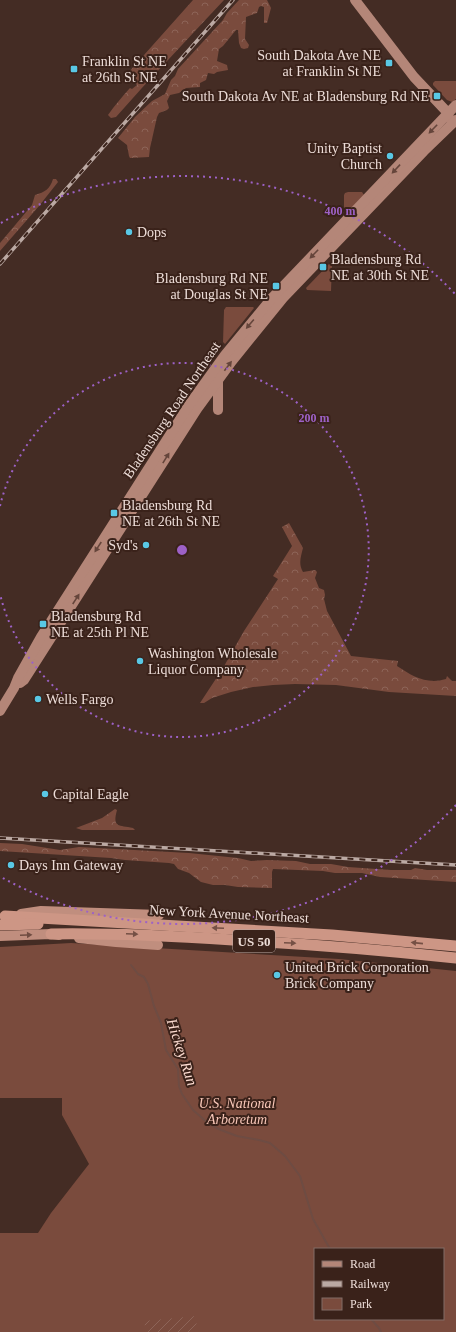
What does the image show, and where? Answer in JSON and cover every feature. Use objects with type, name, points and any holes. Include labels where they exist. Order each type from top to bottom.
[{"type":"highway","points":[[2,919],[41,911],[159,915]]},
{"type":"highway","name":"New York Avenue Northeast","points":[[2,919],[112,922],[338,935],[456,946]]},
{"type":"highway","points":[[51,934],[116,942],[158,945]]},
{"type":"highway","name":"New York Avenue Northeast","points":[[0,936],[51,934],[170,936],[350,947],[456,958]]},
{"type":"main road","points":[[354,0],[414,77],[453,121]]},
{"type":"main road","name":"Bladensburg Road Northeast","points":[[93,564],[218,379],[283,298],[354,226],[453,121],[456,105]]},
{"type":"main road","name":"Bladensburg Road Northeast","points":[[0,711],[14,688],[24,680],[189,405],[225,355],[272,298],[453,121]]},
{"type":"main road","points":[[218,379],[218,410]]},
{"type":"green space","points":[[193,0],[224,0],[116,117],[111,118],[108,115],[116,104],[130,88],[132,89],[137,85],[128,73]]},
{"type":"green space","points":[[239,0],[267,0],[271,8],[267,23],[264,23],[264,7],[261,6],[259,7],[257,13],[246,17],[245,39],[249,45],[248,48],[241,48],[238,30],[236,30],[219,49],[217,61],[227,65],[228,70],[214,74],[208,73],[206,80],[200,83],[200,87],[186,88],[179,93],[170,95],[167,101],[169,108],[159,113],[157,117],[149,157],[130,158],[127,145],[118,138],[135,117],[152,101],[165,94],[178,69],[223,20],[227,13]]},
{"type":"green space","points":[[435,81],[456,81],[456,99],[452,102],[447,100],[433,85]]},
{"type":"green space","points":[[53,179],[56,179],[58,182],[0,251],[0,243],[32,205],[35,195],[47,190]]},
{"type":"green space","points":[[348,192],[362,192],[364,195],[348,212],[346,212],[344,210],[344,195]]},
{"type":"green space","points":[[332,263],[331,291],[307,290],[306,288],[329,264]]},
{"type":"green space","points":[[226,307],[254,308],[225,344],[223,342],[224,310]]},
{"type":"green space","points":[[289,523],[303,548],[300,560],[301,569],[303,572],[315,570],[317,572],[315,578],[319,588],[324,590],[324,599],[327,611],[351,656],[398,661],[397,666],[414,676],[426,680],[439,681],[446,679],[447,676],[452,681],[456,681],[456,696],[389,692],[336,685],[295,684],[253,687],[231,692],[212,698],[204,703],[200,703],[278,579],[273,576],[292,546],[282,527]]},
{"type":"green space","points":[[115,809],[117,810],[115,820],[116,823],[120,826],[133,828],[135,830],[82,830],[76,828],[102,818]]},
{"type":"green space","points":[[0,843],[22,844],[60,850],[79,847],[189,853],[238,858],[251,861],[296,861],[310,864],[331,864],[348,867],[391,870],[411,870],[415,868],[427,870],[456,870],[456,882],[380,877],[362,873],[335,873],[323,871],[273,869],[272,888],[213,885],[201,882],[189,873],[178,869],[174,864],[169,863],[0,851]]},
{"type":"green space","name":"U.S. National Arboretum","points":[[71,943],[339,959],[456,971],[456,1332],[0,1332],[0,1233],[38,1233],[51,1213],[89,1164],[62,1115],[62,1098],[0,1098],[0,947]]},
{"type":"green space","points":[[196,1316],[197,1332],[146,1332],[144,1321]]},
{"type":"waterway","name":"Hickey Run","points":[[131,965],[138,974],[144,977],[148,984],[154,1006],[161,1023],[166,1050],[178,1069],[179,1086],[182,1094],[193,1110],[209,1124],[237,1136],[270,1143],[285,1156],[300,1176],[313,1219],[329,1248]]},
{"type":"waterway","name":"Hickey Run","points":[[372,1320],[381,1332]]},
{"type":"railway","points":[[0,264],[233,0]]},
{"type":"railway","points":[[0,838],[456,865]]},
{"type":"place","name":"South Dakota Ave NE at Franklin St NE","points":[[389,63]]},
{"type":"place","name":"Franklin St NE at 26th St NE","points":[[74,69]]},
{"type":"place","name":"South Dakota Av NE at Bladensburg Rd NE","points":[[437,96]]},
{"type":"place","name":"Unity Baptist Church","points":[[390,156]]},
{"type":"place","name":"Dops","points":[[129,232]]},
{"type":"place","name":"Bladensburg Rd NE at 30th St NE","points":[[323,267]]},
{"type":"place","name":"Bladensburg Rd NE at Douglas St NE","points":[[276,286]]},
{"type":"place","name":"Bladensburg Rd NE at 26th St NE","points":[[114,513]]},
{"type":"place","name":"Syd's","points":[[146,545]]},
{"type":"place","name":"Bladensburg Rd NE at 25th Pl NE","points":[[43,624]]},
{"type":"place","name":"Washington Wholesale Liquor Company","points":[[140,661]]},
{"type":"place","name":"Wells Fargo","points":[[38,699]]},
{"type":"place","name":"Capital Eagle","points":[[45,794]]},
{"type":"place","name":"Days Inn Gateway","points":[[11,865]]},
{"type":"place","name":"United Brick Corporation Brick Company","points":[[277,975]]}]
